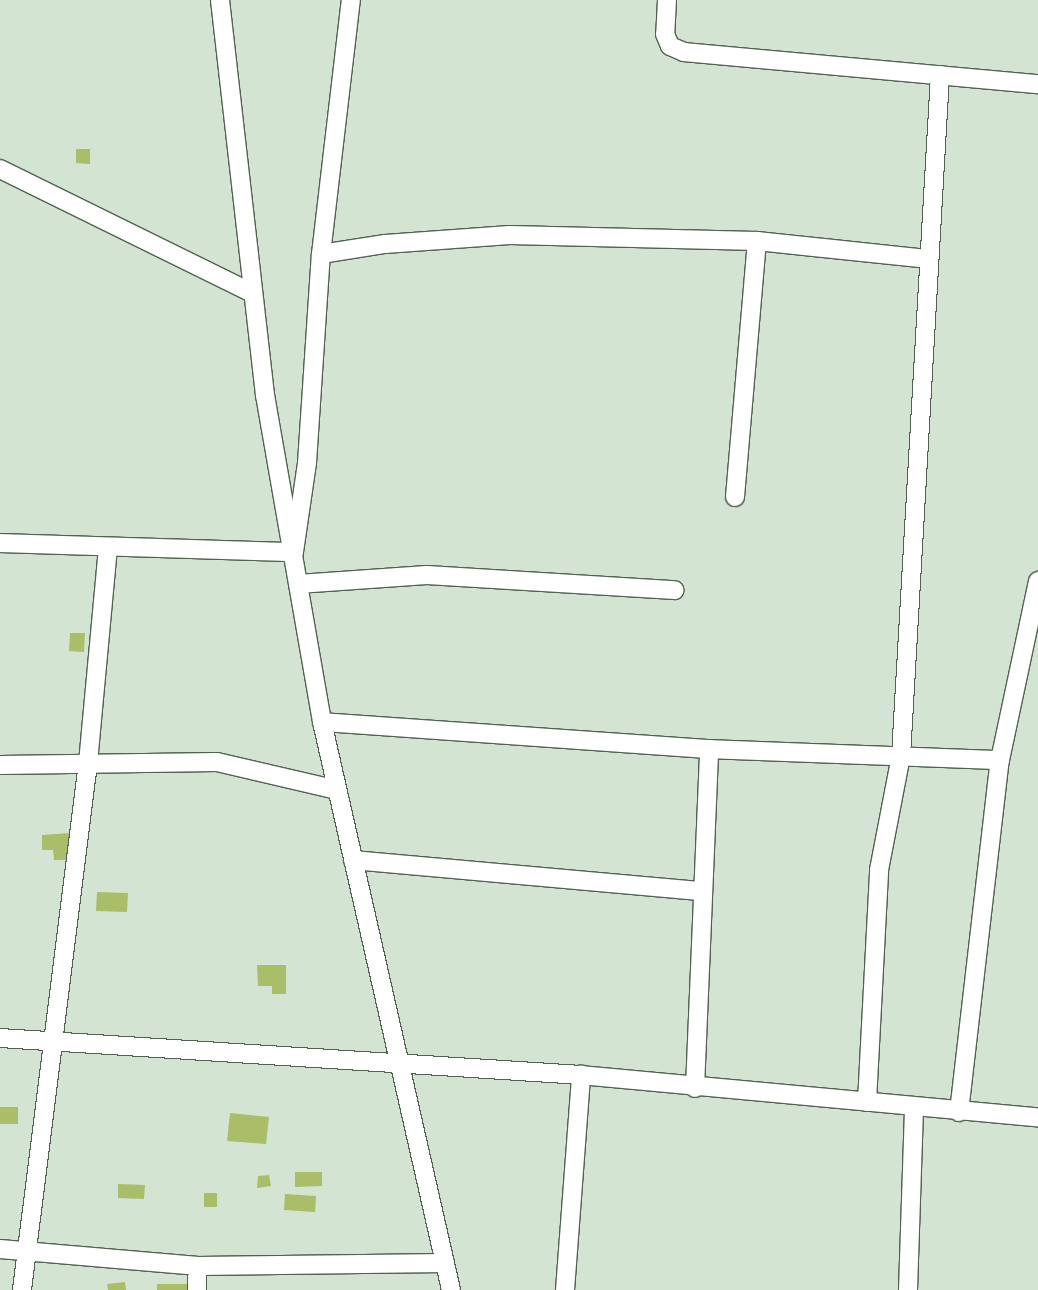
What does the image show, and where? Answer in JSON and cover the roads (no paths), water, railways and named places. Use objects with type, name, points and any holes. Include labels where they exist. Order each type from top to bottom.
[{"type":"street","points":[[220,0],[264,395],[294,552],[322,722],[452,1290]]},
{"type":"street","points":[[294,552],[312,407],[321,254],[351,0]]},
{"type":"street","points":[[667,0],[665,34],[670,46],[684,52],[1038,84]]},
{"type":"street","points":[[867,1102],[879,870],[901,756],[927,259],[940,75]]},
{"type":"street","points":[[0,169],[252,293]]},
{"type":"street","points":[[321,254],[385,244],[510,235],[757,241],[927,259]]},
{"type":"street","points":[[735,497],[757,241]]},
{"type":"street","points":[[0,543],[108,549],[294,552]]},
{"type":"street","points":[[22,1290],[88,763],[108,549]]},
{"type":"street","points":[[298,584],[427,575],[675,590]]},
{"type":"street","points":[[959,1112],[1000,760],[1038,581]]},
{"type":"street","points":[[322,722],[709,749],[1000,760]]},
{"type":"street","points":[[694,1088],[709,749]]},
{"type":"street","points":[[0,765],[217,762],[337,790]]},
{"type":"street","points":[[353,860],[702,891]]},
{"type":"street","points":[[0,1038],[581,1075],[694,1088],[867,1102],[959,1112],[1038,1117]]},
{"type":"street","points":[[565,1290],[581,1075]]},
{"type":"street","points":[[908,1290],[914,1108]]},
{"type":"street","points":[[0,1249],[198,1266],[445,1263]]},
{"type":"street","points":[[197,1290],[198,1266]]}]
